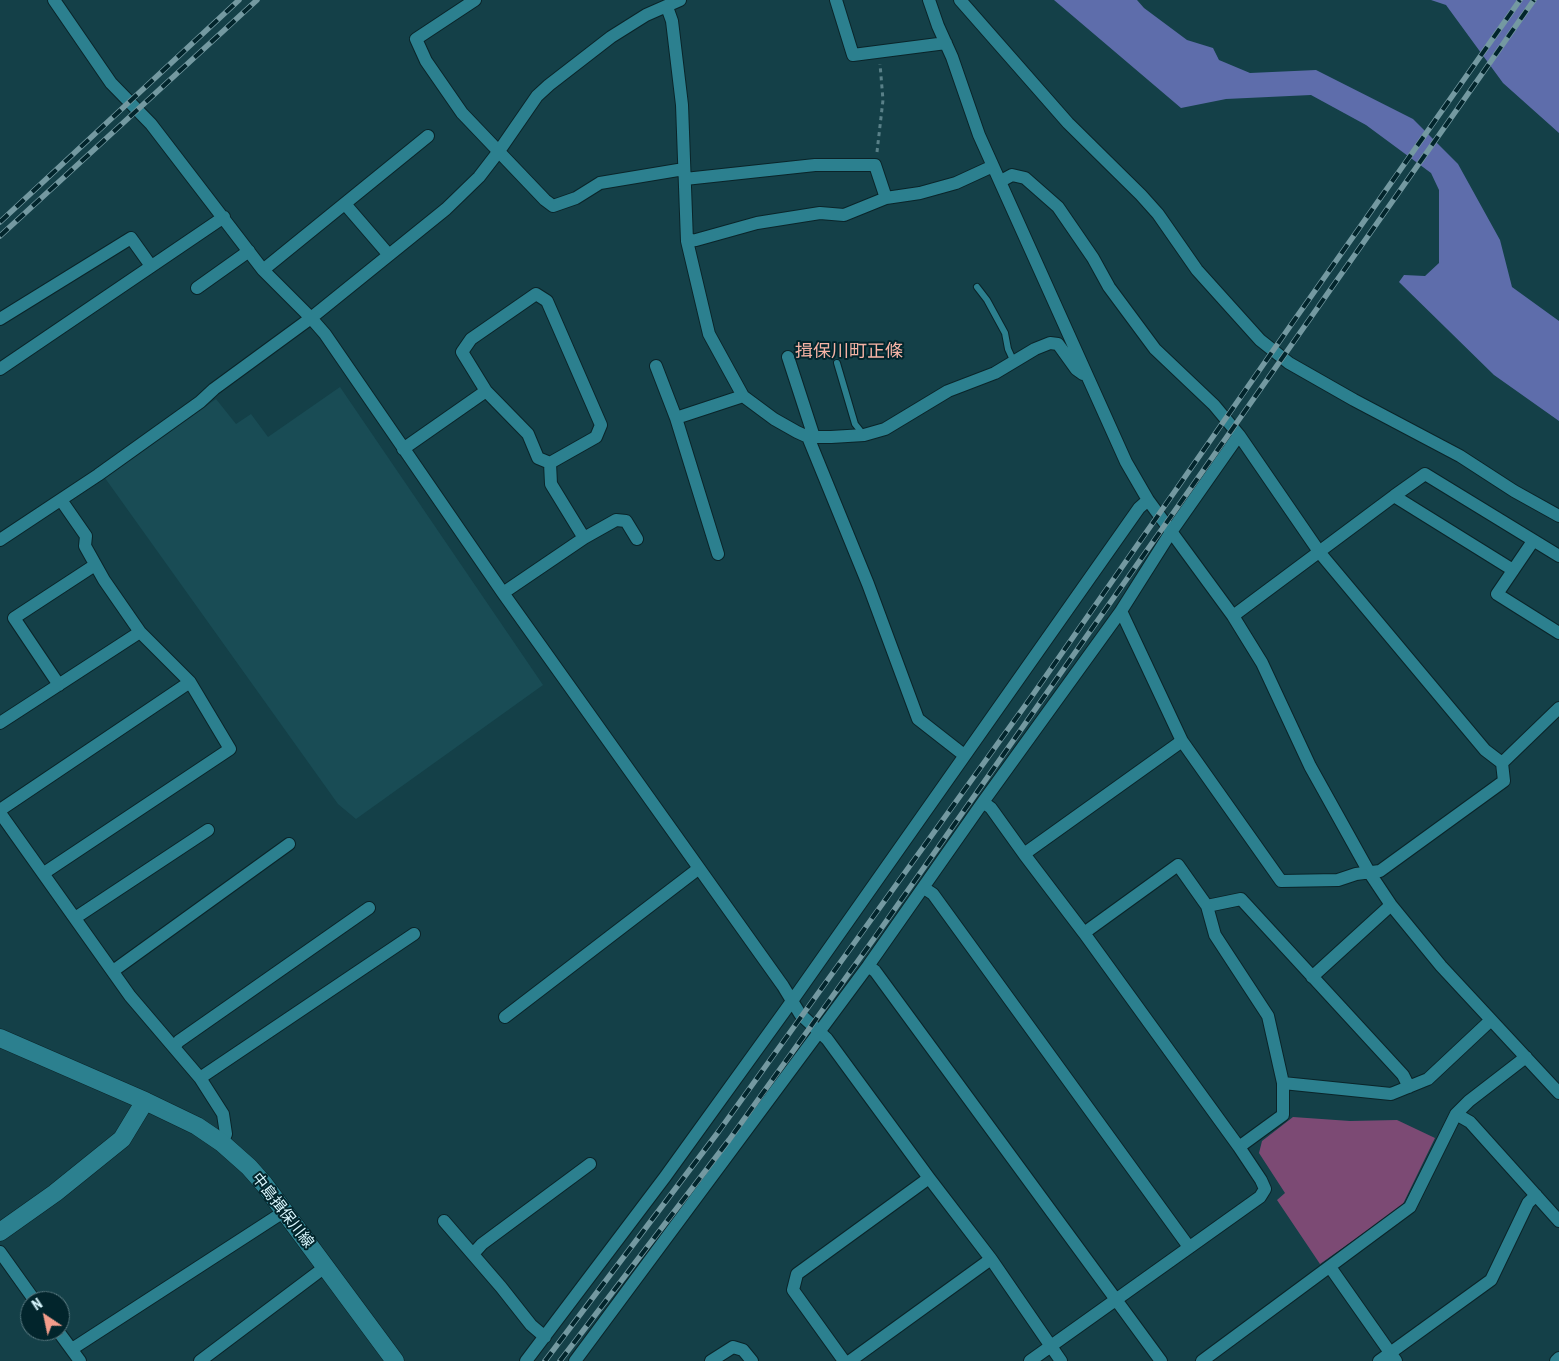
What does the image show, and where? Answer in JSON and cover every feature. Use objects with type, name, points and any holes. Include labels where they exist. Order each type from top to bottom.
[{"type":"main road","name":"中島揖保川線","points":[[0,1038],[145,1101],[197,1126],[222,1144],[249,1167],[285,1211],[395,1361]]},
{"type":"main road","points":[[0,1232],[55,1193],[122,1139],[145,1101]]},
{"type":"street","points":[[54,0],[111,83],[151,124],[263,270],[325,334],[502,593],[698,869],[784,986],[800,1014],[827,1039],[991,1259],[1061,1361]]},
{"type":"street","points":[[475,0],[456,5],[416,39],[426,61],[462,112],[544,200],[553,206],[576,198],[600,183],[684,174],[815,165],[875,165],[886,198]]},
{"type":"street","points":[[0,540],[98,475],[200,402],[214,389],[311,318],[446,209],[478,177],[499,151],[536,96],[611,37],[646,15],[680,0]]},
{"type":"street","points":[[836,0],[853,55],[946,43]]},
{"type":"street","points":[[929,0],[980,136],[1126,462],[1148,500],[1233,616],[1262,663],[1310,766],[1369,872],[1391,905],[1441,966],[1559,1093]]},
{"type":"street","points":[[960,0],[1068,123],[1158,214],[1197,270],[1260,340],[1289,363],[1460,456],[1514,491],[1559,516]]},
{"type":"street","points":[[667,7],[672,21],[682,105],[687,241],[709,334],[743,396],[774,419],[811,437],[864,435],[885,429],[948,391],[995,373],[1035,349],[1050,343],[1058,344],[1076,369],[1087,377]]},
{"type":"street","points":[[263,270],[428,136]]},
{"type":"street","points":[[687,241],[766,222],[820,213],[844,215],[886,198],[920,193],[956,183],[994,166]]},
{"type":"street","points":[[1001,181],[1012,175],[1025,178],[1058,207],[1093,258],[1109,286],[1155,349],[1214,405],[1240,435],[1320,553],[1485,750],[1502,762],[1504,781],[1380,871],[1356,874],[1338,880],[1281,881],[1182,741],[1120,611]]},
{"type":"street","points":[[345,204],[389,255]]},
{"type":"street","points":[[0,369],[224,217]]},
{"type":"street","points":[[0,319],[130,238],[151,266]]},
{"type":"street","points":[[196,288],[249,251]]},
{"type":"street","points":[[536,294],[547,302],[600,425],[596,437],[550,463],[538,458],[528,434],[486,391],[462,352],[471,339],[536,294]]},
{"type":"street","points":[[788,357],[811,437],[918,718],[964,755]]},
{"type":"street","points":[[656,366],[676,418],[718,554]]},
{"type":"street","points":[[403,449],[486,391]]},
{"type":"street","points":[[676,418],[743,396]]},
{"type":"street","points":[[575,1361],[868,966],[1120,611],[1171,532],[1240,435]]},
{"type":"street","points":[[550,463],[551,484],[584,538]]},
{"type":"street","points":[[1233,616],[1426,474],[1559,556]]},
{"type":"street","points":[[1394,496],[1513,570]]},
{"type":"street","points":[[44,873],[230,749],[190,682],[140,632],[96,565],[85,546],[86,536],[61,500]]},
{"type":"street","points":[[526,1361],[665,1177],[792,1001],[1139,508],[1148,500]]},
{"type":"street","points":[[502,593],[584,538],[616,520],[626,522],[637,539]]},
{"type":"street","points":[[1533,541],[1498,594],[1559,633]]},
{"type":"street","points":[[59,685],[14,618],[96,565]]},
{"type":"street","points":[[0,723],[140,632]]},
{"type":"street","points":[[190,682],[0,812],[130,996],[200,1078],[222,1114],[226,1134],[222,1144]]},
{"type":"street","points":[[1502,762],[1559,708]]},
{"type":"street","points":[[1024,854],[1182,741]]},
{"type":"street","points":[[983,802],[991,808],[1084,933],[1239,1147],[1261,1180],[1264,1189],[1260,1197],[1030,1361]]},
{"type":"street","points":[[75,918],[208,830]]},
{"type":"street","points":[[112,971],[289,844]]},
{"type":"street","points":[[1084,933],[1178,865],[1207,906],[1215,934],[1268,1016],[1283,1083],[1283,1115],[1239,1147]]},
{"type":"street","points":[[505,1017],[698,869]]},
{"type":"street","points":[[924,888],[933,894],[1189,1247]]},
{"type":"street","points":[[1207,906],[1240,899],[1403,1075],[1409,1087]]},
{"type":"street","points":[[1312,977],[1391,905]]},
{"type":"street","points":[[174,1048],[179,1041],[369,908]]},
{"type":"street","points":[[200,1078],[414,934]]},
{"type":"street","points":[[868,966],[875,971],[1161,1361]]},
{"type":"street","points":[[1283,1083],[1391,1094],[1428,1079],[1491,1020]]},
{"type":"street","points":[[1202,1361],[1410,1207],[1456,1114],[1468,1101],[1526,1057]]},
{"type":"street","points":[[1456,1114],[1470,1122],[1559,1221]]},
{"type":"street","points":[[473,1254],[482,1244],[590,1164]]},
{"type":"street","points":[[844,1361],[793,1290],[797,1274],[929,1178]]},
{"type":"street","points":[[1379,1361],[1393,1357],[1491,1280],[1528,1203],[1536,1195]]},
{"type":"street","points":[[72,1349],[285,1211]]},
{"type":"street","points":[[444,1221],[531,1325],[545,1336]]},
{"type":"street","points":[[0,1252],[28,1291]]},
{"type":"street","points":[[850,1361],[991,1259]]},
{"type":"street","points":[[209,1358],[325,1267]]},
{"type":"street","points":[[1330,1267],[1393,1357]]},
{"type":"street","points":[[66,1341],[80,1361]]},
{"type":"street","points":[[711,1361],[733,1346],[743,1350],[752,1361]]},
{"type":"street","points":[[1556,1361],[1559,1358]]},
{"type":"lane","points":[[977,287],[987,300],[1005,333],[1008,349],[1014,362]]},
{"type":"lane","points":[[837,363],[855,424],[864,435]]},
{"type":"path","points":[[875,165],[883,100],[878,52]]},
{"type":"shaded area","points":[[340,387],[543,685],[356,819],[338,804],[105,478],[216,399],[236,424],[251,414],[268,437]]},
{"type":"shaded area","points":[[1293,1117],[1350,1121],[1397,1120],[1435,1138],[1402,1206],[1320,1264],[1277,1200],[1285,1193],[1259,1153],[1262,1141]]},
{"type":"water","points":[[1054,0],[1137,0],[1144,8],[1187,40],[1213,48],[1219,60],[1250,73],[1316,70],[1413,119],[1458,164],[1500,240],[1512,287],[1559,321],[1559,421],[1494,375],[1399,282],[1404,275],[1425,276],[1439,263],[1439,190],[1431,173],[1366,125],[1311,95],[1226,99],[1181,108]]},
{"type":"water","points":[[1431,0],[1559,0],[1559,133],[1503,83],[1446,5]]},
{"type":"railway","points":[[0,222],[239,0]]},
{"type":"railway","points":[[0,236],[257,0]]},
{"type":"railway","points":[[545,1361],[719,1131],[1032,696],[1520,0]]},
{"type":"railway","points":[[560,1361],[729,1140],[873,940],[1534,0]]},
{"type":"district","name":"揖保川町正條","points":[[849,352]]}]
